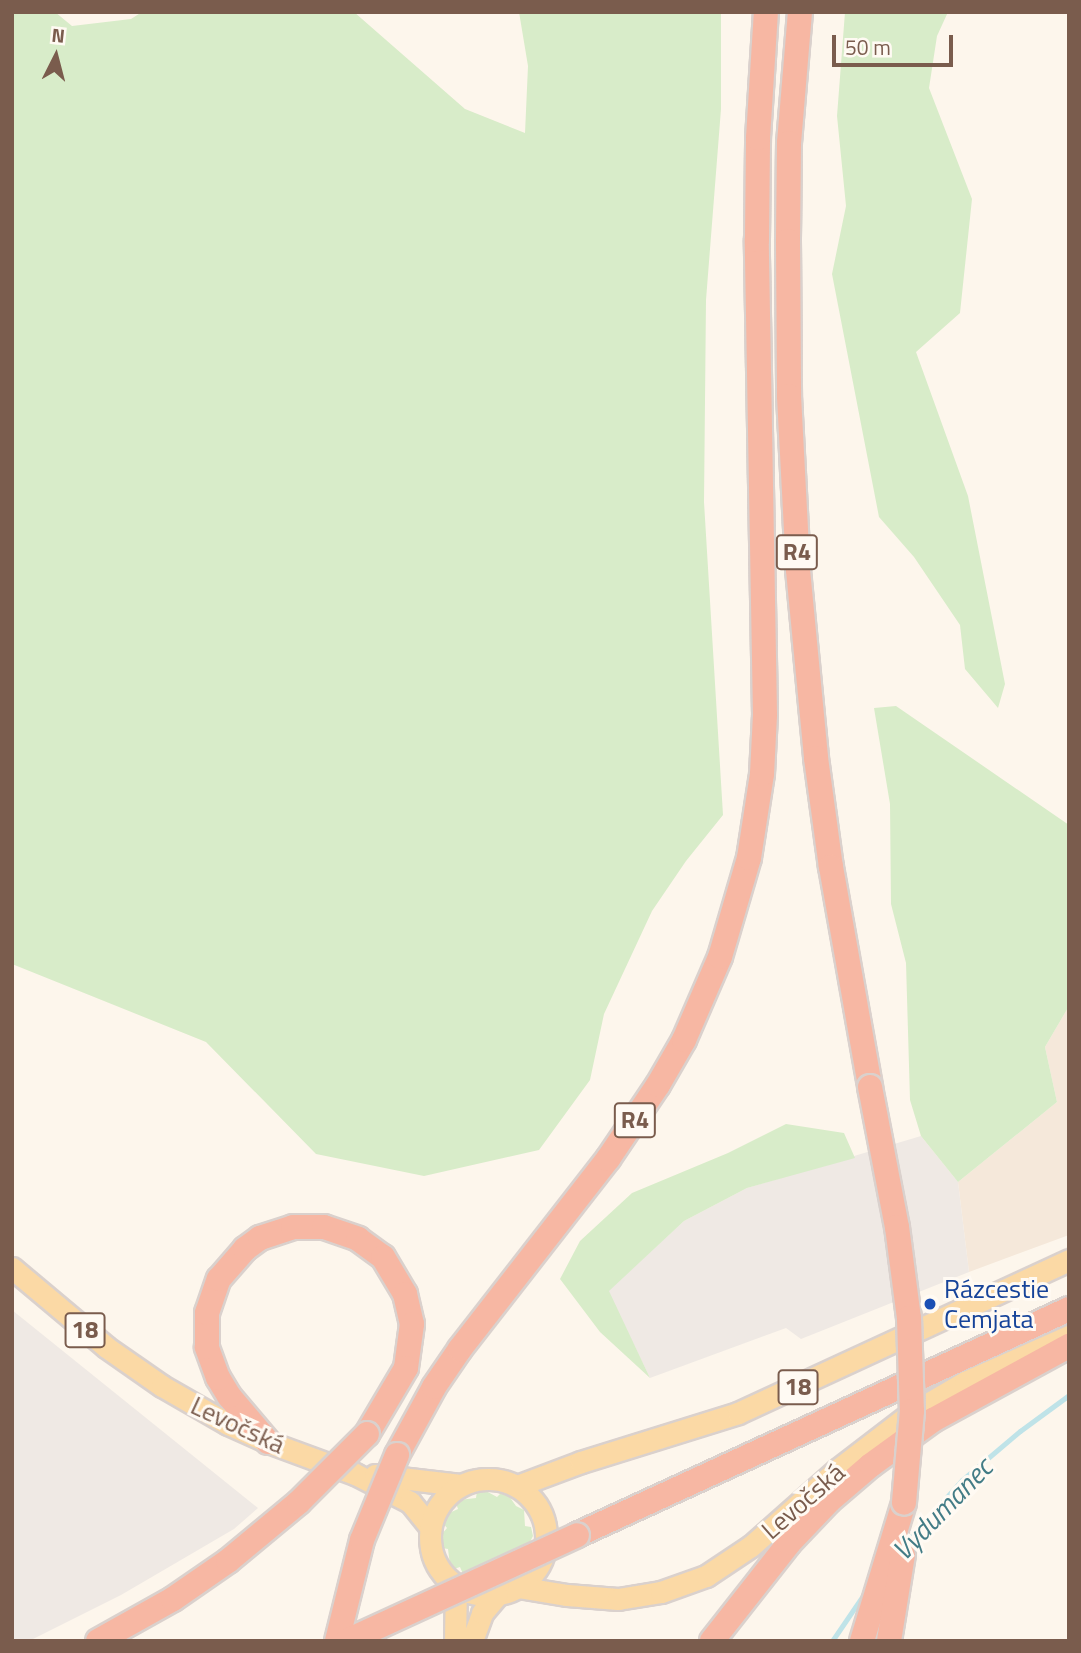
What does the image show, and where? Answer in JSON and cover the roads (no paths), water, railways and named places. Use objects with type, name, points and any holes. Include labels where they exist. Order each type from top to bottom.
[{"type":"highway","name":"R4","points":[[337,1641],[359,1551],[397,1455],[434,1387],[460,1349],[608,1159],[658,1085],[684,1040],[715,970],[749,858],[762,774],[765,715],[757,240],[758,138],[766,12]]},
{"type":"highway","name":"R4","points":[[800,12],[789,143],[788,229],[789,397],[798,570],[829,854],[897,1227],[909,1318],[912,1411],[902,1563],[889,1641]]},
{"type":"highway","points":[[268,1442],[229,1396],[218,1378],[208,1347],[207,1312],[219,1279],[245,1248],[260,1238],[293,1227],[324,1227],[358,1239],[383,1257],[405,1294],[412,1338],[406,1368],[367,1434]]},
{"type":"highway","points":[[347,1641],[1069,1309]]},
{"type":"highway","points":[[712,1641],[789,1543],[829,1501],[871,1465],[933,1420],[1069,1346]]},
{"type":"highway","points":[[98,1641],[173,1599],[228,1561],[299,1502],[393,1412],[429,1369],[460,1349]]},
{"type":"highway","points":[[862,1641],[904,1503]]},
{"type":"main road","name":"Levočská","points":[[355,1474],[460,1485],[493,1478],[517,1486],[748,1409],[1069,1260]]},
{"type":"main road","name":"Levočská","points":[[12,1268],[106,1347],[194,1406],[268,1442],[355,1474],[410,1502],[430,1527]]},
{"type":"main road","name":"Levočská","points":[[518,1587],[567,1595],[618,1599],[661,1591],[706,1576],[751,1546],[858,1452],[910,1413],[965,1382],[1069,1336]]},
{"type":"main road","points":[[460,1485],[442,1500],[430,1527],[434,1560],[446,1578],[457,1586],[472,1593],[497,1595],[518,1587],[532,1575],[542,1559],[546,1532],[537,1505],[517,1486]]},
{"type":"main road","points":[[455,1641],[457,1586]]},
{"type":"main road","points":[[472,1641],[482,1613],[497,1595]]},
{"type":"waterway","name":"Vydumanec","points":[[901,1548],[962,1480],[1020,1431],[1069,1395]]},
{"type":"waterway","name":"Vydumanec","points":[[832,1641],[866,1591]]},
{"type":"place","name":"Rázcestie Cemjata","points":[[930,1304]]}]
